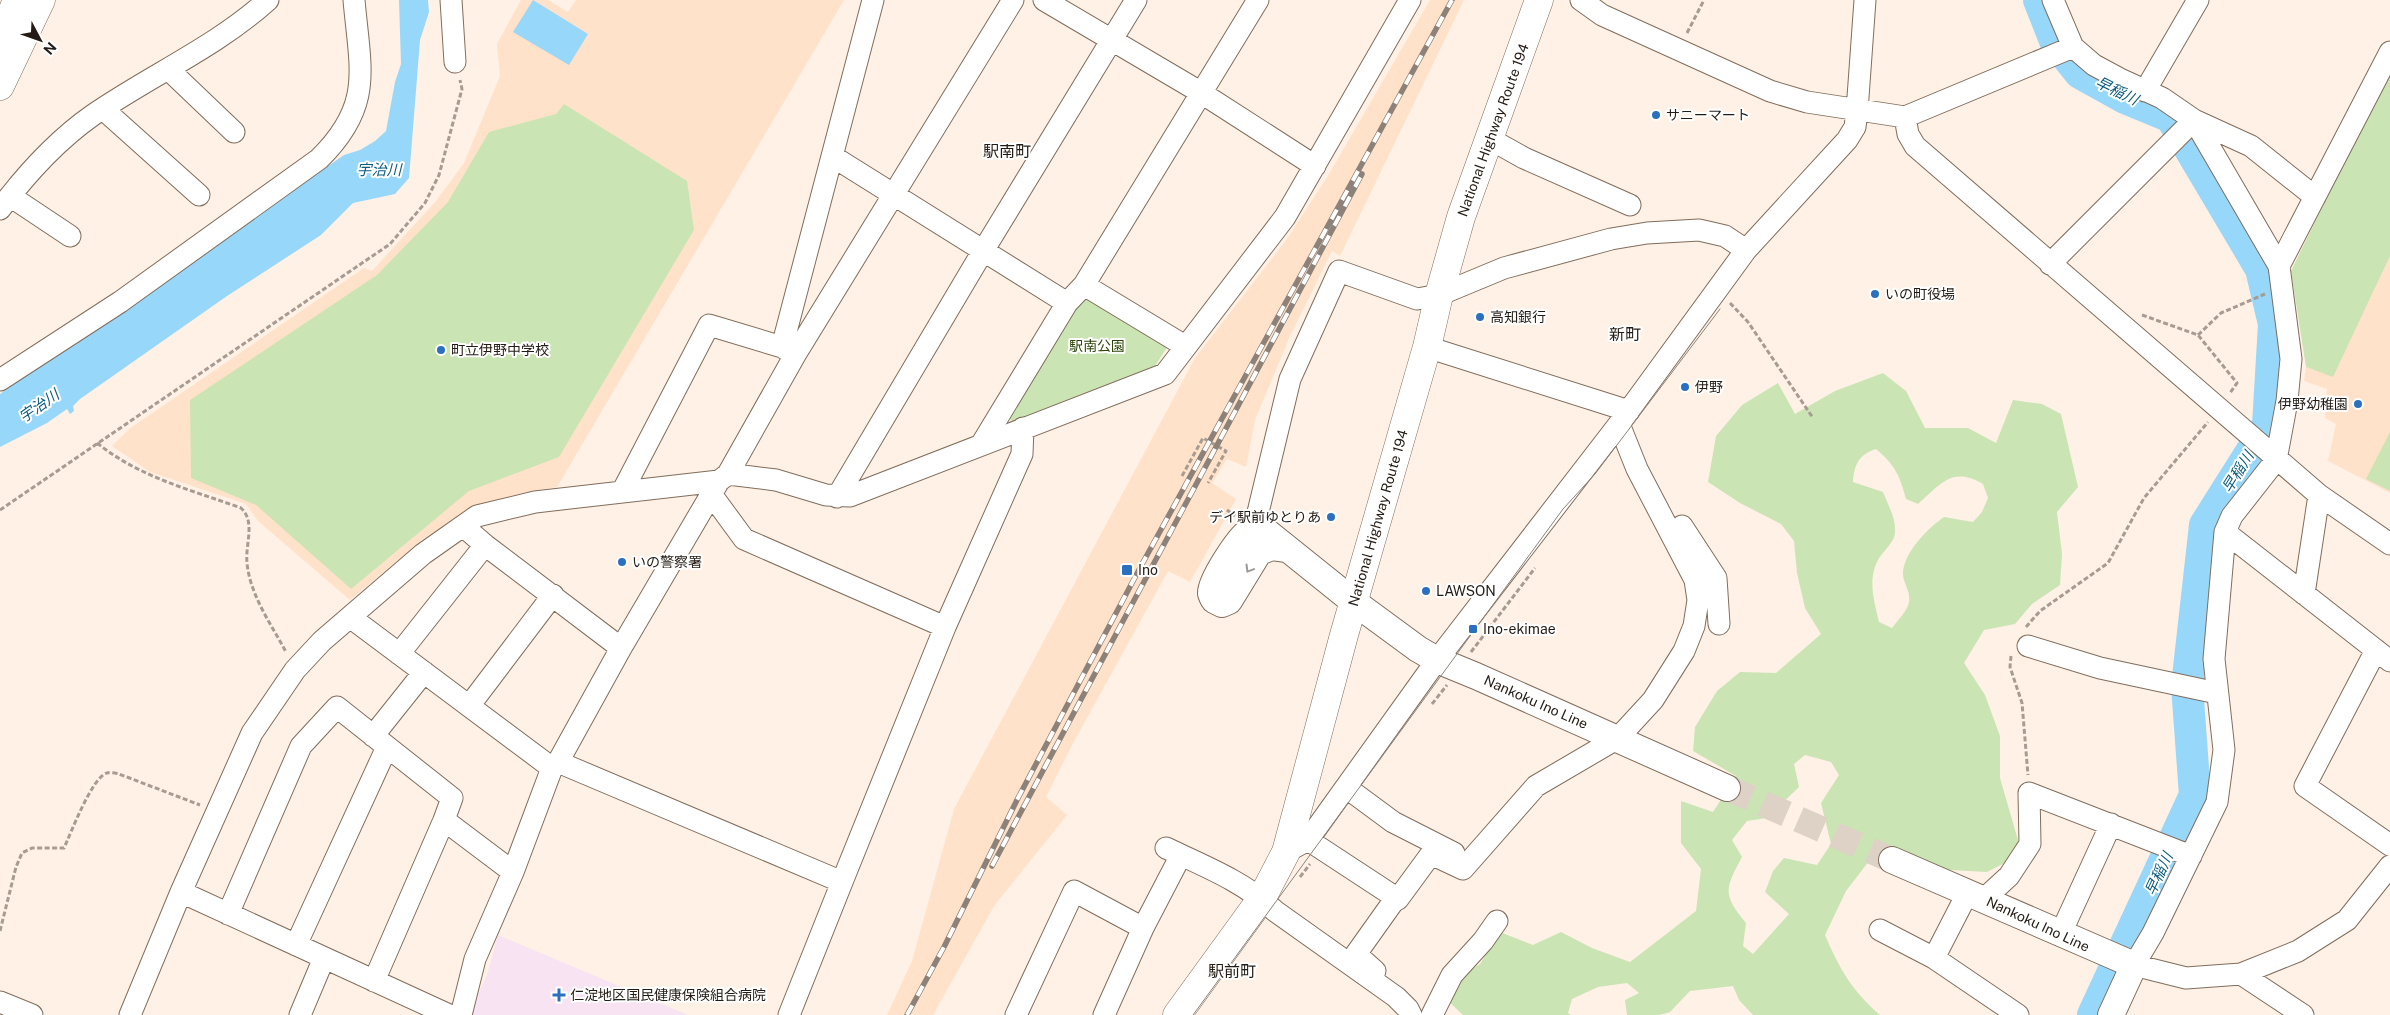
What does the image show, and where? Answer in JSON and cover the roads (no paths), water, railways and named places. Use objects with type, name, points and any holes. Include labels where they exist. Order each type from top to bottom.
[{"type":"highway","points":[[0,42],[16,0]]},
{"type":"highway","points":[[0,86],[41,0]]},
{"type":"highway","name":"National Highway Route 194","points":[[1177,1015],[1262,898],[1297,846],[1354,602],[1427,347],[1461,217],[1539,0]]},
{"type":"main road","points":[[1244,522],[1247,533],[1236,545],[1214,583],[1211,592],[1214,600],[1222,604],[1229,601],[1259,552],[1272,547],[1287,549]]},
{"type":"main road","name":"Nankoku Ino Line","points":[[1244,522],[1263,529],[1354,602],[1418,649],[1437,660],[1618,738],[1727,788]]},
{"type":"main road","name":"Nankoku Ino Line","points":[[1892,860],[2125,962]]},
{"type":"main road","points":[[2111,1015],[2125,962]]},
{"type":"street","points":[[70,236],[5,202],[23,178],[49,151],[68,135],[103,109],[236,26],[268,0]]},
{"type":"street","points":[[0,380],[120,302],[319,159],[335,143],[357,107],[361,84],[354,0]]},
{"type":"street","points":[[451,0],[455,62]]},
{"type":"street","points":[[789,351],[832,156],[873,0]]},
{"type":"street","points":[[461,1015],[475,959],[513,872],[555,765],[621,648],[719,483],[789,351],[892,195],[1013,0]]},
{"type":"street","points":[[1044,0],[1200,92],[1315,166]]},
{"type":"street","points":[[837,497],[983,251],[1136,0]]},
{"type":"street","points":[[981,445],[1067,303],[1084,285],[1200,92],[1258,0]]},
{"type":"street","points":[[130,1015],[180,892],[252,733],[296,670],[322,641],[423,554],[477,516],[535,502],[719,483],[776,480],[837,497],[850,496],[1165,374],[1185,346],[1228,295],[1286,217],[1410,0]]},
{"type":"street","points":[[1581,0],[1602,15],[1770,91],[1807,102],[1905,117],[2073,47]]},
{"type":"street","points":[[1398,899],[1297,846],[1347,788],[1437,660],[1624,417],[1746,250],[1847,140],[1855,127],[1865,0]]},
{"type":"street","points":[[2053,0],[2073,47],[2094,65],[2162,98],[2194,120],[2251,146],[2315,197]]},
{"type":"street","points":[[2145,91],[2198,0]]},
{"type":"street","points":[[2280,276],[2315,197],[2389,56]]},
{"type":"street","points":[[168,69],[234,132]]},
{"type":"street","points":[[103,109],[199,196]]},
{"type":"street","points":[[1905,117],[1908,134],[1915,146],[2276,460],[2318,495],[2390,544]]},
{"type":"street","points":[[2050,264],[2194,120]]},
{"type":"street","points":[[2194,120],[2280,276],[2290,359],[2287,401],[2276,460],[2232,516],[2225,532],[2214,659],[2224,750],[2216,802],[2153,933],[2125,962],[2186,978],[2241,974],[2298,951],[2347,920],[2390,866]]},
{"type":"street","points":[[1490,139],[1524,158],[1630,205]]},
{"type":"street","points":[[832,156],[1067,303]]},
{"type":"street","points":[[1244,522],[1290,379],[1339,271],[1417,299],[1439,296],[1504,268],[1611,239],[1647,233],[1699,230],[1725,236],[1746,250]]},
{"type":"street","points":[[1084,285],[1185,346]]},
{"type":"street","points":[[622,492],[709,324],[789,351]]},
{"type":"street","points":[[1427,347],[1624,417]]},
{"type":"street","points":[[1396,998],[1388,982],[1356,954],[1393,902],[1398,899],[1431,854],[1464,869],[1536,786],[1618,738],[1654,700],[1684,651],[1694,626],[1698,600],[1695,580],[1637,469],[1624,417]]},
{"type":"street","points":[[790,1015],[945,626],[1022,454],[1023,428]]},
{"type":"street","points":[[1637,469],[1661,495],[1716,578],[1719,624]]},
{"type":"street","points":[[719,483],[744,540],[945,626]]},
{"type":"street","points":[[2304,594],[2318,495]]},
{"type":"street","points":[[463,526],[485,545],[621,648]]},
{"type":"street","points":[[2225,532],[2383,655],[2305,786],[2390,845]]},
{"type":"street","points":[[399,654],[485,545]]},
{"type":"street","points":[[469,706],[553,595]]},
{"type":"street","points":[[350,617],[469,706],[555,765],[842,882]]},
{"type":"street","points":[[2021,642],[2100,668],[2218,693]]},
{"type":"street","points":[[296,945],[380,742],[424,672]]},
{"type":"street","points":[[228,914],[301,746],[337,707],[452,798],[374,981]]},
{"type":"street","points":[[1347,788],[1393,822],[1441,844],[1468,864]]},
{"type":"street","points":[[1934,958],[1976,896],[2009,876],[2030,844],[2029,793],[2191,856]]},
{"type":"street","points":[[444,820],[513,872]]},
{"type":"street","points":[[2060,935],[2111,824]]},
{"type":"street","points":[[1104,1015],[1143,928],[1174,851],[1240,884],[1262,898],[1275,910],[1396,998],[1408,1009],[1410,1015]]},
{"type":"street","points":[[1016,1015],[1074,891],[1143,928]]},
{"type":"street","points":[[180,892],[449,1015]]},
{"type":"street","points":[[1432,1015],[1452,974],[1483,941],[1497,921]]},
{"type":"street","points":[[1880,930],[1934,958],[2018,1015]]},
{"type":"street","points":[[300,1015],[324,958]]},
{"type":"street","points":[[2241,974],[2303,1015]]},
{"type":"street","points":[[0,1002],[32,1015]]},
{"type":"water","name":"宇治川","points":[[399,0],[428,0],[429,12],[420,40],[409,178],[395,194],[353,203],[321,235],[227,296],[80,399],[73,406],[74,411],[70,414],[67,409],[47,423],[0,447],[0,394],[344,155],[360,150],[375,141],[386,131],[395,82],[401,64]]},
{"type":"water","points":[[533,0],[588,34],[569,65],[513,32]]},
{"type":"waterway","name":"早稲川","points":[[2039,0],[2056,43],[2080,73],[2125,98],[2171,117],[2261,269],[2274,324],[2268,425],[2205,525],[2187,686],[2195,795],[2093,1015]]},
{"type":"tunnel","points":[[1727,788],[1892,860]]},
{"type":"tram line","points":[[1193,1015],[1563,509],[1595,474],[1720,309]]},
{"type":"railway","points":[[907,1015],[944,947],[1018,798],[1141,566],[1452,0]]},
{"type":"railway","points":[[992,866],[1362,174]]},
{"type":"place","name":"サニーマート","points":[[1656,115]]},
{"type":"place","name":"いの町役場","points":[[1875,294]]},
{"type":"place","name":"高知銀行","points":[[1480,317]]},
{"type":"place","name":"町立伊野中学校","points":[[441,350]]},
{"type":"place","name":"伊野","points":[[1685,387]]},
{"type":"place","name":"伊野幼稚園","points":[[2358,404]]},
{"type":"place","name":"デイ駅前ゆとりあ","points":[[1331,517]]},
{"type":"place","name":"いの警察署","points":[[622,562]]},
{"type":"place","name":"Ino","points":[[1127,570]]},
{"type":"place","name":"LAWSON","points":[[1426,591]]},
{"type":"place","name":"Ino-ekimae","points":[[1473,629]]},
{"type":"place","name":"仁淀地区国民健康保険組合病院","points":[[559,995]]},
{"type":"district","name":"駅南町","points":[[1007,151]]},
{"type":"district","name":"新町","points":[[1625,334]]},
{"type":"district","name":"駅前町","points":[[1232,971]]},
{"type":"park label","name":"駅南公園","points":[[1097,346]]}]
